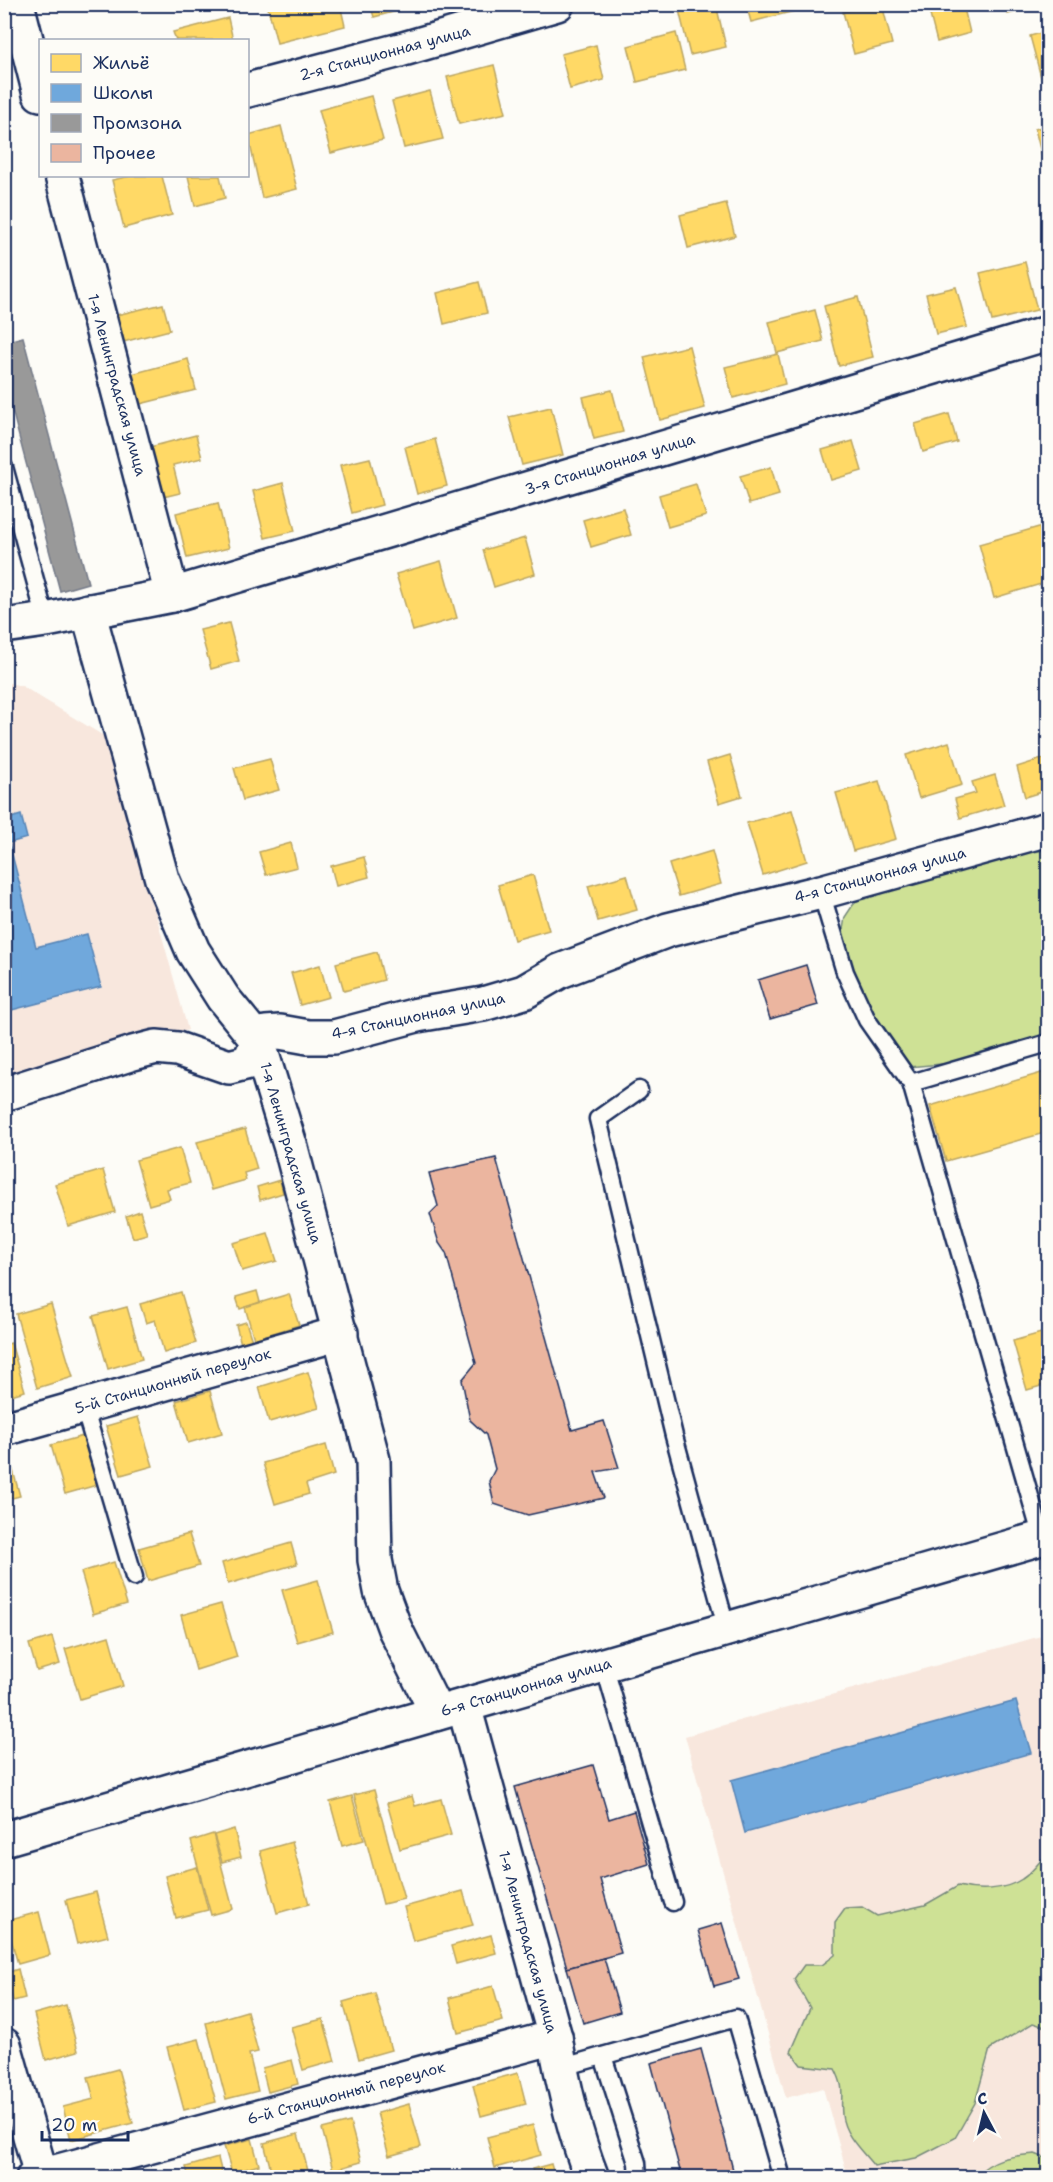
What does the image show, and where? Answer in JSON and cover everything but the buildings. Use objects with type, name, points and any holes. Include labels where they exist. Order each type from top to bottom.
[{"type":"street","points":[[17,4],[39,90]]},
{"type":"street","name":"2-я Станционная улица","points":[[249,90],[400,50],[557,4]]},
{"type":"street","name":"1-я Ленинградская улица","points":[[62,177],[172,595]]},
{"type":"street","name":"3-я Станционная улица","points":[[4,626],[172,595],[1048,333]]},
{"type":"street","name":"1-я Ленинградская улица","points":[[88,611],[162,879],[193,951],[223,998],[258,1041],[291,1148],[373,1460],[375,1560],[381,1591],[395,1629],[450,1710],[557,2052],[580,2148],[592,2178]]},
{"type":"street","name":"4-я Станционная улица","points":[[258,1041],[266,1034],[280,1032],[308,1037],[334,1037],[417,1015],[483,1004],[524,992],[560,971],[668,930],[1048,829]]},
{"type":"street","points":[[4,1094],[156,1047],[177,1049],[229,1067],[249,1062],[258,1041]]},
{"type":"street","name":"5-й Станционный переулок","points":[[4,1429],[341,1333]]},
{"type":"street","name":"6-я Станционная улица","points":[[4,1839],[1045,1537]]},
{"type":"street","points":[[4,2045],[39,2177]]},
{"type":"street","name":"6-й Станционный переулок","points":[[39,2177],[557,2052]]},
{"type":"lane","points":[[4,467],[46,620]]},
{"type":"lane","points":[[821,891],[845,972],[867,1020],[911,1083],[1045,1537]]},
{"type":"lane","points":[[911,1083],[1048,1043]]},
{"type":"lane","points":[[639,1090],[598,1119],[674,1436],[727,1630]]},
{"type":"lane","points":[[84,1407],[134,1577]]},
{"type":"lane","points":[[604,1665],[673,1902]]},
{"type":"lane","points":[[557,2052],[603,2056],[736,2018],[782,2178]]},
{"type":"lane","points":[[603,2056],[637,2163],[639,2178]]},
{"type":"shaded area","points":[[5,682],[22,686],[107,738],[188,1030],[5,1079]]},
{"type":"shaded area","points":[[1048,1634],[1048,2177],[848,2177],[823,2088],[786,2098],[685,1736]]},
{"type":"green space","points":[[1048,850],[1048,1037],[953,1063],[908,1067],[871,1018],[842,936],[845,917],[853,905],[867,893],[956,861]]},
{"type":"green space","points":[[1048,1852],[1048,2028],[1033,2023],[990,2049],[975,2103],[955,2138],[916,2158],[874,2166],[854,2142],[843,2122],[842,2087],[835,2069],[801,2065],[791,2052],[810,2008],[794,1979],[804,1965],[822,1965],[835,1955],[835,1922],[845,1908],[862,1907],[877,1916],[925,1905],[958,1886],[982,1889],[1007,1886],[1026,1876]]},
{"type":"green space","points":[[1035,2154],[1048,2159],[1048,2177],[974,2177],[1002,2159]]}]
